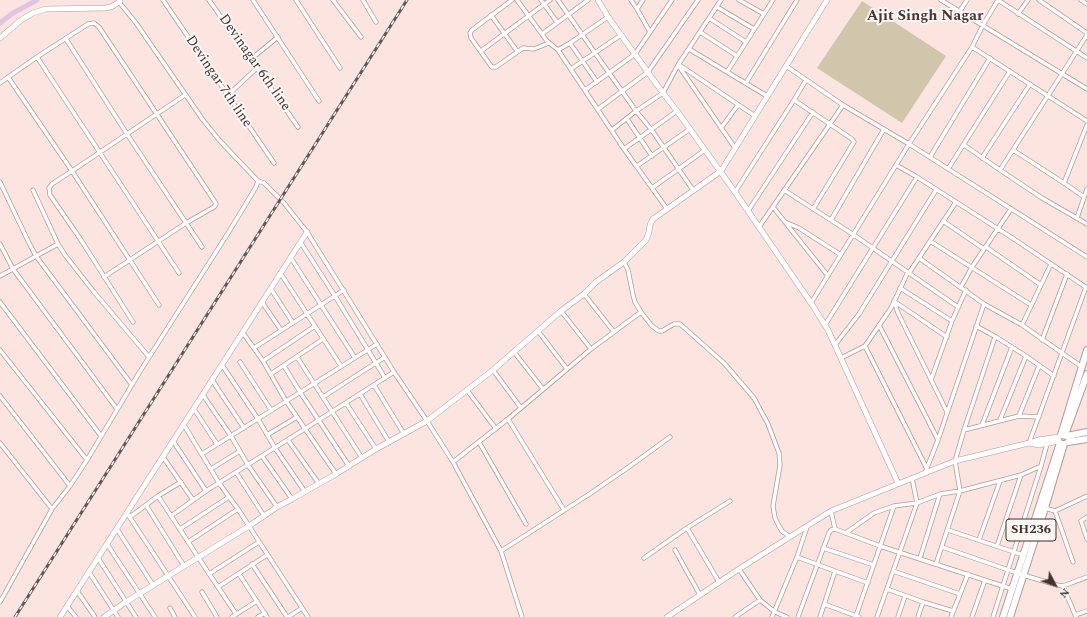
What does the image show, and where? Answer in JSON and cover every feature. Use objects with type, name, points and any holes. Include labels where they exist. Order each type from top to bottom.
[{"type":"main road","name":"SH236","points":[[1003,617],[1012,589],[1020,574],[1045,508],[1087,350]]},
{"type":"main road","name":"SH236","points":[[1010,617],[1023,555],[1053,462],[1087,374]]},
{"type":"main road","points":[[1063,439],[1087,432]]},
{"type":"main road","points":[[1063,439],[1087,440]]},
{"type":"street","name":"Devingar 7th line","points":[[163,0],[274,163]]},
{"type":"street","name":"Devinagar 6th line","points":[[209,0],[298,127]]},
{"type":"street","points":[[253,0],[319,101]]},
{"type":"street","points":[[296,0],[340,68]]},
{"type":"street","points":[[333,0],[361,37]]},
{"type":"street","points":[[363,0],[376,22]]},
{"type":"street","points":[[512,0],[470,33],[471,38],[491,66],[496,67],[522,48],[534,49],[549,43]]},
{"type":"street","points":[[517,0],[549,43],[558,50],[667,210]]},
{"type":"street","points":[[541,0],[557,22]]},
{"type":"street","points":[[481,51],[550,0]]},
{"type":"street","points":[[558,0],[594,53],[651,129],[693,190]]},
{"type":"street","points":[[542,34],[588,0]]},
{"type":"street","points":[[598,0],[608,17],[662,93],[677,111],[735,192],[825,325],[898,483]]},
{"type":"street","points":[[631,0],[650,32]]},
{"type":"street","points":[[637,9],[643,0]]},
{"type":"street","points":[[585,90],[635,54],[672,0]]},
{"type":"street","points":[[598,110],[648,72],[698,0]]},
{"type":"street","points":[[612,130],[662,93],[678,65],[721,0]]},
{"type":"street","points":[[739,0],[764,14]]},
{"type":"street","points":[[727,72],[773,0]]},
{"type":"street","points":[[746,84],[797,0]]},
{"type":"street","points":[[104,617],[277,507],[292,500],[376,449],[427,421],[493,370],[561,311],[584,294],[596,282],[624,262],[646,240],[653,219],[720,171],[827,0]]},
{"type":"street","points":[[941,0],[1087,89]]},
{"type":"street","points":[[960,11],[967,0]]},
{"type":"street","points":[[811,303],[909,144],[972,47],[998,0],[1087,58]]},
{"type":"street","points":[[1018,14],[1028,0]]},
{"type":"street","points":[[1000,170],[1087,34],[1039,0]]},
{"type":"street","points":[[1081,0],[1087,4]]},
{"type":"street","points":[[0,38],[21,20],[33,13],[46,9],[106,8],[113,6],[120,1],[203,120],[250,172],[264,183],[284,203],[307,232],[394,372],[453,462],[501,551],[522,617]]},
{"type":"street","points":[[717,7],[754,29]]},
{"type":"street","points":[[491,15],[517,51]]},
{"type":"street","points":[[558,50],[608,17]]},
{"type":"street","points":[[709,18],[746,42]]},
{"type":"street","points":[[0,83],[88,24],[94,23],[99,27],[215,202],[216,204],[214,207],[186,223],[104,277]]},
{"type":"street","points":[[700,32],[737,56]]},
{"type":"street","points":[[571,69],[621,35]]},
{"type":"street","points":[[251,59],[278,37]]},
{"type":"street","points":[[66,39],[202,247]]},
{"type":"street","points":[[570,43],[596,82]]},
{"type":"street","points":[[972,47],[1087,121]]},
{"type":"street","points":[[689,48],[767,96]]},
{"type":"street","points":[[37,57],[179,273]]},
{"type":"street","points":[[930,157],[990,58]]},
{"type":"street","points":[[678,65],[755,116]]},
{"type":"street","points":[[678,65],[735,148]]},
{"type":"street","points":[[786,66],[843,105],[909,144],[1087,256]]},
{"type":"street","points":[[228,95],[257,68]]},
{"type":"street","points":[[948,169],[1010,71]]},
{"type":"street","points":[[8,77],[72,171],[159,305]]},
{"type":"street","points":[[735,192],[806,80]]},
{"type":"street","points":[[982,158],[1030,84]]},
{"type":"street","points":[[133,322],[81,240],[50,195],[49,188],[52,184],[185,95]]},
{"type":"street","points":[[794,100],[852,139],[854,142],[813,209]]},
{"type":"street","points":[[721,128],[738,105]]},
{"type":"street","points":[[759,227],[843,105]]},
{"type":"street","points":[[624,149],[677,111]]},
{"type":"street","points":[[748,211],[813,112]]},
{"type":"street","points":[[627,119],[652,156]]},
{"type":"street","points":[[1064,183],[1087,125]]},
{"type":"street","points":[[637,166],[690,129]]},
{"type":"street","points":[[830,220],[884,129]]},
{"type":"street","points":[[964,145],[1042,198],[1087,224]]},
{"type":"street","points":[[652,188],[705,150]]},
{"type":"street","points":[[1013,150],[1084,197]]},
{"type":"street","points":[[896,165],[1087,287],[1029,443]]},
{"type":"street","points":[[825,325],[917,177]]},
{"type":"street","points":[[0,602],[52,509],[70,486],[87,460],[149,357],[230,230],[256,187],[257,179]]},
{"type":"street","points":[[0,182],[36,256],[132,385]]},
{"type":"street","points":[[33,190],[58,244],[94,292],[149,357]]},
{"type":"street","points":[[784,190],[854,235],[958,307]]},
{"type":"street","points":[[835,345],[859,314],[936,190]]},
{"type":"street","points":[[1077,218],[1087,190]]},
{"type":"street","points":[[841,358],[865,346],[891,308],[909,272],[956,202]]},
{"type":"street","points":[[772,207],[828,276]]},
{"type":"street","points":[[961,287],[972,267],[1011,209]]},
{"type":"street","points":[[944,221],[1041,285]]},
{"type":"street","points":[[784,222],[799,228],[841,255]]},
{"type":"street","points":[[60,617],[117,529],[128,515],[173,441],[307,232]]},
{"type":"street","points":[[930,241],[1031,306]]},
{"type":"street","points":[[301,243],[385,378]]},
{"type":"street","points":[[0,244],[13,269],[117,409]]},
{"type":"street","points":[[0,276],[58,244]]},
{"type":"street","points":[[291,258],[355,358]]},
{"type":"street","points":[[919,258],[984,304],[1022,325],[1082,366]]},
{"type":"street","points":[[624,262],[628,270],[632,295],[635,302],[652,326],[659,331],[674,324],[680,324],[724,363],[754,398],[768,424],[779,453],[780,465],[773,506],[775,518],[779,526],[782,531],[790,537]]},
{"type":"street","points":[[1022,325],[1052,264]]},
{"type":"street","points":[[281,274],[342,366]]},
{"type":"street","points":[[1042,340],[1067,274]]},
{"type":"street","points":[[900,288],[952,321]]},
{"type":"street","points":[[271,289],[294,323]]},
{"type":"street","points":[[254,348],[344,290]]},
{"type":"street","points":[[931,380],[952,321],[966,290]]},
{"type":"street","points":[[584,294],[614,332]]},
{"type":"street","points":[[894,301],[947,337]]},
{"type":"street","points":[[894,301],[898,313],[947,412]]},
{"type":"street","points":[[0,302],[101,436]]},
{"type":"street","points":[[262,302],[281,330]]},
{"type":"street","points":[[926,471],[984,304]]},
{"type":"street","points":[[561,311],[591,349]]},
{"type":"street","points":[[453,462],[496,429],[591,349],[641,312]]},
{"type":"street","points":[[879,325],[938,440]]},
{"type":"street","points":[[263,361],[315,326]]},
{"type":"street","points":[[976,326],[1012,347],[1054,376]]},
{"type":"street","points":[[538,331],[567,369]]},
{"type":"street","points":[[243,333],[272,374],[286,401],[336,474]]},
{"type":"street","points":[[936,564],[960,491],[955,461],[996,337]]},
{"type":"street","points":[[272,374],[323,339]]},
{"type":"street","points":[[202,454],[377,344]]},
{"type":"street","points":[[865,346],[926,471]]},
{"type":"street","points":[[982,425],[1012,347]]},
{"type":"street","points":[[0,350],[87,460]]},
{"type":"street","points":[[514,352],[543,390]]},
{"type":"street","points":[[1000,420],[1026,356]]},
{"type":"street","points":[[297,357],[362,458]]},
{"type":"street","points":[[323,397],[385,357]]},
{"type":"street","points":[[240,362],[271,410]]},
{"type":"street","points":[[222,365],[305,492]]},
{"type":"street","points":[[284,366],[349,466]]},
{"type":"street","points":[[1019,416],[1039,366]]},
{"type":"street","points":[[493,370],[521,408]]},
{"type":"street","points":[[171,516],[206,491],[394,372]]},
{"type":"street","points":[[212,380],[244,428]]},
{"type":"street","points":[[374,385],[404,434]]},
{"type":"street","points":[[467,390],[496,429]]},
{"type":"street","points":[[360,394],[389,442]]},
{"type":"street","points":[[203,395],[277,507]]},
{"type":"street","points":[[0,396],[70,486]]},
{"type":"street","points":[[346,403],[376,449]]},
{"type":"street","points":[[194,409],[217,444]]},
{"type":"street","points":[[964,430],[1019,416],[1039,417]]},
{"type":"street","points":[[268,435],[297,417]]},
{"type":"street","points":[[508,419],[564,510]]},
{"type":"street","points":[[184,425],[308,617]]},
{"type":"street","points":[[501,551],[626,469],[670,437]]},
{"type":"street","points":[[1029,443],[1038,445],[1048,444],[1063,439]]},
{"type":"street","points":[[667,617],[739,569],[831,511],[926,471],[955,461],[1038,440],[1063,439]]},
{"type":"street","points":[[288,440],[319,484]]},
{"type":"street","points":[[173,441],[206,491]]},
{"type":"street","points":[[479,442],[526,524]]},
{"type":"street","points":[[0,443],[52,509]]},
{"type":"street","points":[[993,617],[1048,444]]},
{"type":"street","points":[[211,469],[240,451]]},
{"type":"street","points":[[262,456],[292,500]]},
{"type":"street","points":[[163,457],[193,500]]},
{"type":"street","points":[[847,532],[874,513],[894,506],[917,503],[940,494],[960,491],[1000,481],[1021,475],[1041,466]]},
{"type":"street","points":[[236,472],[264,516]]},
{"type":"street","points":[[997,546],[1021,475]]},
{"type":"street","points":[[877,617],[917,503],[912,478]]},
{"type":"street","points":[[979,540],[1000,481]]},
{"type":"street","points":[[128,515],[181,482]]},
{"type":"street","points":[[920,558],[940,494]]},
{"type":"street","points":[[158,496],[236,614]]},
{"type":"street","points":[[1045,508],[1055,511],[1087,496]]},
{"type":"street","points":[[180,529],[230,497]]},
{"type":"street","points":[[644,558],[687,528],[730,501]]},
{"type":"street","points":[[146,505],[184,566]]},
{"type":"street","points":[[824,604],[858,617],[894,506]]},
{"type":"street","points":[[188,542],[238,510]]},
{"type":"street","points":[[831,511],[835,529]]},
{"type":"street","points":[[1055,511],[1073,562]]},
{"type":"street","points":[[128,515],[195,617]]},
{"type":"street","points":[[1087,517],[1081,521],[1087,539]]},
{"type":"street","points":[[772,617],[797,557],[807,526]]},
{"type":"street","points":[[687,528],[719,582]]},
{"type":"street","points":[[117,529],[153,585]]},
{"type":"street","points":[[798,617],[829,533],[835,529],[847,532],[880,546],[1012,589]]},
{"type":"street","points":[[948,530],[1023,555]]},
{"type":"street","points":[[210,574],[259,542]]},
{"type":"street","points":[[107,544],[155,617]]},
{"type":"street","points":[[942,546],[1020,574],[1057,585],[1063,586],[1087,577]]},
{"type":"street","points":[[823,548],[874,565]]},
{"type":"street","points":[[675,550],[700,595]]},
{"type":"street","points":[[218,587],[267,555]]},
{"type":"street","points":[[797,557],[868,583]]},
{"type":"street","points":[[98,558],[136,617]]},
{"type":"street","points":[[252,564],[288,617],[302,608]]},
{"type":"street","points":[[739,569],[760,600],[775,612],[787,617]]},
{"type":"street","points":[[820,617],[835,571]]},
{"type":"street","points":[[893,571],[960,594]]},
{"type":"street","points":[[89,572],[118,617]]},
{"type":"street","points":[[239,574],[267,617]]},
{"type":"street","points":[[951,617],[968,574]]},
{"type":"street","points":[[972,617],[985,580]]},
{"type":"street","points":[[1063,586],[1075,616],[1087,611]]},
{"type":"street","points":[[887,589],[953,611]]},
{"type":"street","points":[[77,591],[95,617]]},
{"type":"street","points":[[202,592],[218,617]]},
{"type":"street","points":[[898,617],[906,596]]},
{"type":"street","points":[[735,617],[760,600]]},
{"type":"street","points":[[232,617],[257,601]]},
{"type":"street","points":[[918,617],[923,602]]},
{"type":"street","points":[[68,606],[76,617]]},
{"type":"street","points":[[170,608],[175,617]]},
{"type":"street","points":[[258,617],[264,613]]},
{"type":"shaded area","points":[[862,1],[946,56],[902,123],[817,68]]},
{"type":"waterway","points":[[0,23],[13,13],[37,0]]},
{"type":"railway","points":[[15,617],[407,0]]},
{"type":"district","name":"Ajit Singh Nagar","points":[[925,17]]}]
